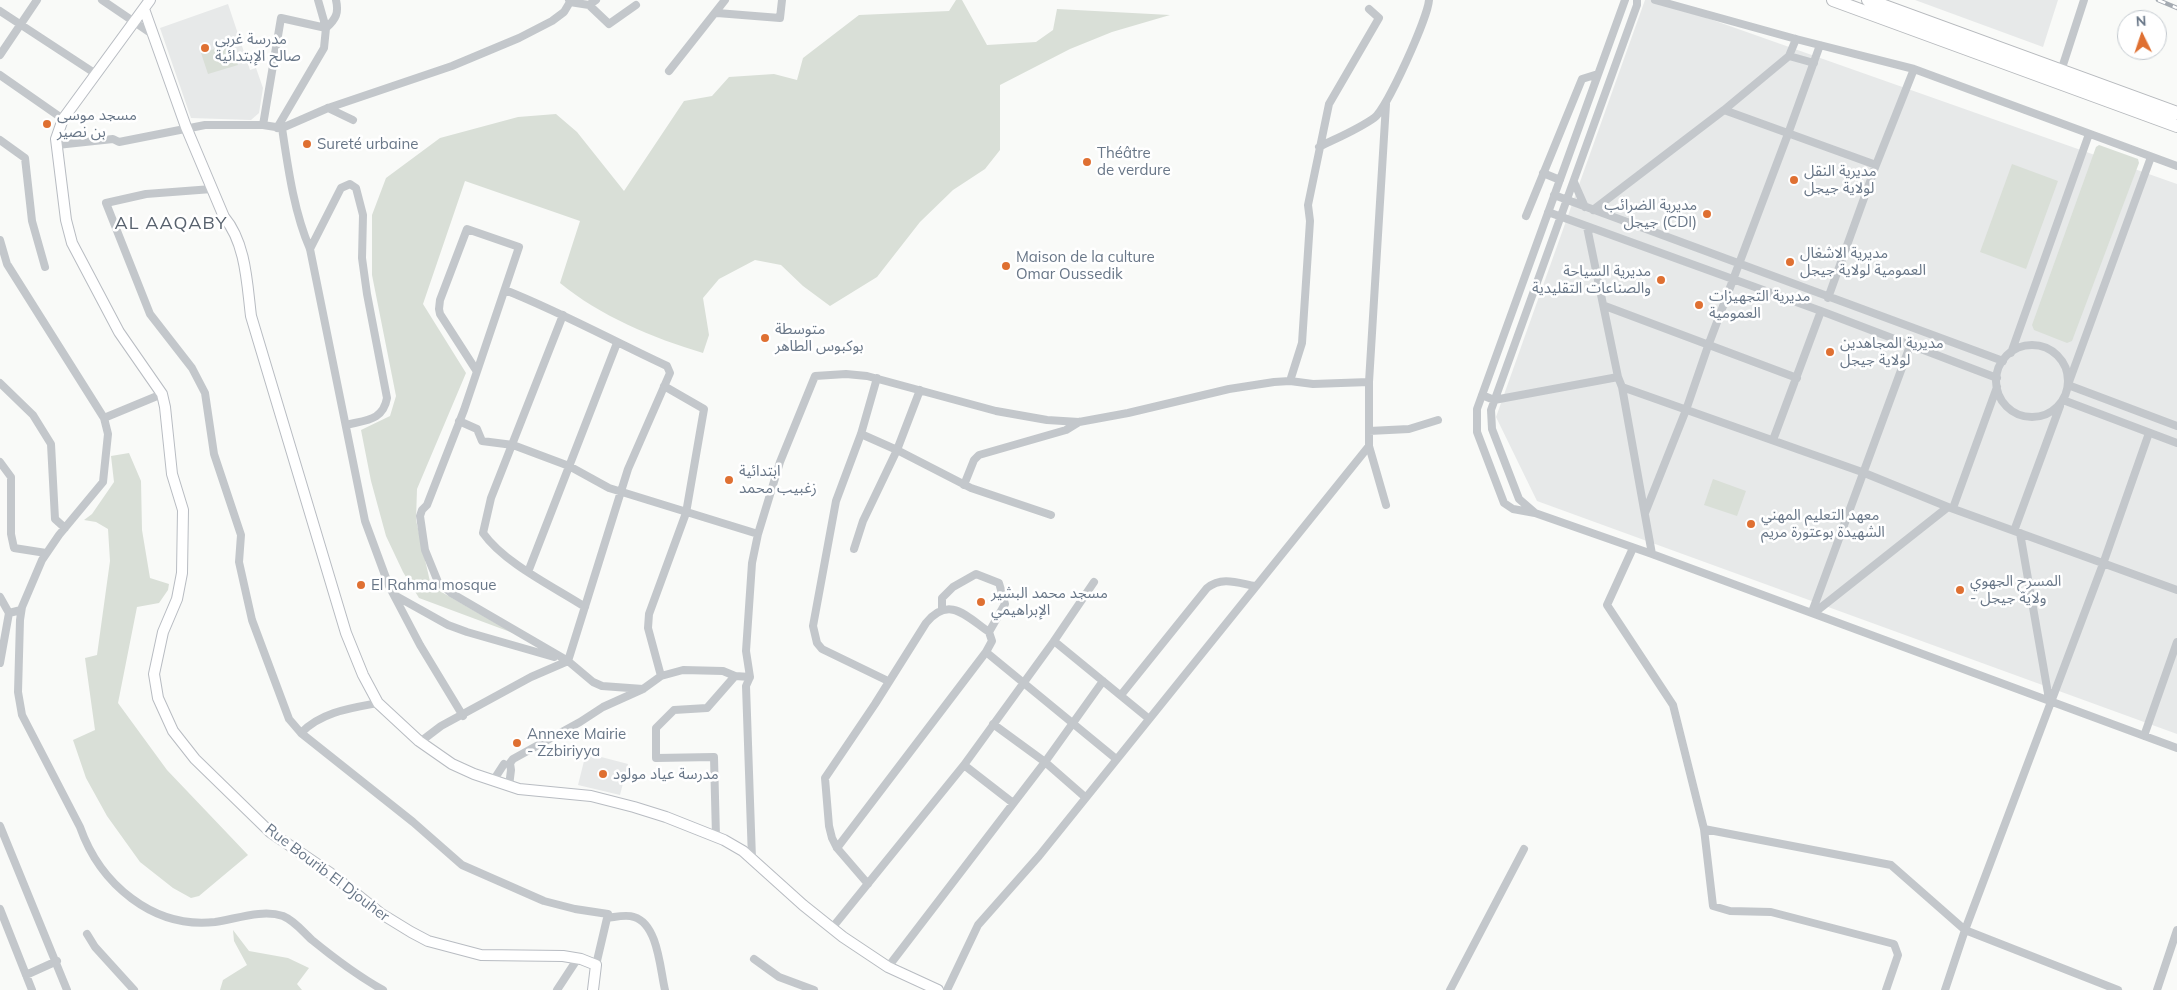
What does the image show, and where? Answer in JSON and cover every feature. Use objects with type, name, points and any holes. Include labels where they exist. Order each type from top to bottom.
[{"type":"highway","points":[[1833,0],[2177,126]]},
{"type":"highway","points":[[1868,0],[2177,113]]},
{"type":"main road","name":"Rue Bourib El Djouher","points":[[147,4],[63,119],[56,139],[66,220],[72,243],[119,332],[162,394],[172,474],[183,510],[182,572],[177,599],[160,643],[155,667],[155,684],[161,707],[179,740],[195,759],[270,832],[330,873],[380,913],[411,932],[428,941],[481,955],[563,956],[578,958],[596,965]]},
{"type":"main road","points":[[147,4],[152,34],[186,127],[224,217],[232,227],[237,238],[252,316],[346,633],[363,675],[378,703],[420,742],[452,764],[493,781],[546,793],[567,793],[600,798],[666,817],[716,836],[743,851],[803,905],[888,967],[938,990]]},
{"type":"main road","points":[[593,990],[596,965]]},
{"type":"street","points":[[0,55],[37,0]]},
{"type":"street","points":[[102,0],[152,34]]},
{"type":"street","points":[[318,0],[326,28],[324,48],[279,128],[296,204],[310,248],[365,521],[382,572],[420,644],[463,716]]},
{"type":"street","points":[[326,28],[334,21],[339,11],[336,0]]},
{"type":"street","points":[[589,5],[596,0]]},
{"type":"street","points":[[669,71],[717,13],[725,0]]},
{"type":"street","points":[[717,13],[780,18],[782,0]]},
{"type":"street","points":[[1319,148],[1375,118],[1386,104],[1424,20],[1429,0]]},
{"type":"street","points":[[1625,0],[1477,409],[1477,432],[1504,503],[1513,509],[1535,514],[1652,554],[2177,748]]},
{"type":"street","points":[[1535,514],[1519,498],[1492,429],[1491,410],[1568,200],[1637,5],[1637,0]]},
{"type":"street","points":[[1655,0],[1914,69],[2177,166]]},
{"type":"street","points":[[2061,70],[2084,0]]},
{"type":"street","points":[[57,145],[113,139],[119,142],[186,127],[205,125],[263,125],[279,128],[328,108],[452,66],[519,38],[552,21],[564,12],[570,1],[589,5],[609,24],[636,5]]},
{"type":"street","points":[[1290,381],[1302,343],[1310,221],[1308,206],[1319,148],[1329,104],[1379,18],[1369,9]]},
{"type":"street","points":[[0,11],[96,74]]},
{"type":"street","points":[[263,125],[281,18],[326,28]]},
{"type":"street","points":[[1652,554],[1622,387],[1618,377],[1605,306],[1585,226],[1589,208],[1724,110],[1789,56],[1796,39]]},
{"type":"street","points":[[1645,513],[1686,410],[1732,279],[1820,45]]},
{"type":"street","points":[[1789,56],[1814,63]]},
{"type":"street","points":[[1828,298],[1876,165],[1914,69]]},
{"type":"street","points":[[1526,216],[1582,79],[1598,74]]},
{"type":"street","points":[[0,75],[63,119]]},
{"type":"street","points":[[1386,104],[1369,382],[1369,446],[1386,505]]},
{"type":"street","points":[[328,108],[353,120]]},
{"type":"street","points":[[1724,110],[1876,165]]},
{"type":"street","points":[[2011,353],[2089,134]]},
{"type":"street","points":[[0,140],[24,158],[32,221],[45,267]]},
{"type":"street","points":[[2050,701],[2017,532],[2068,384],[2152,157]]},
{"type":"street","points":[[1543,174],[1560,180]]},
{"type":"street","points":[[1574,182],[1589,208]]},
{"type":"street","points":[[310,248],[341,188],[350,184],[354,185],[363,215],[362,258],[387,398],[384,410],[378,417],[346,425]]},
{"type":"street","points":[[212,189],[146,194],[106,203],[150,314],[192,368],[205,393],[214,454],[241,535],[239,562],[248,606],[279,696],[289,719],[301,733],[413,822],[462,865],[544,901],[575,909],[608,914],[596,965]]},
{"type":"street","points":[[1554,195],[1828,298],[2003,361]]},
{"type":"street","points":[[1548,212],[1821,311],[1997,378]]},
{"type":"street","points":[[476,370],[440,314],[439,309],[440,300],[467,230],[519,247],[459,422],[427,505],[422,510],[420,516],[425,550],[438,582],[451,593],[568,661],[589,679],[602,686],[643,689]]},
{"type":"street","points":[[0,240],[7,264],[104,418],[108,434],[103,482],[46,553],[36,570],[22,610],[18,692],[22,715],[80,828],[86,845],[118,887],[130,899],[143,907],[163,916],[189,922],[217,922],[261,915],[282,916],[356,973],[383,990]]},
{"type":"street","points":[[420,742],[440,726],[463,716],[531,677],[568,661],[630,463],[669,378],[667,366],[562,315],[505,290]]},
{"type":"street","points":[[1605,306],[1797,378]]},
{"type":"street","points":[[1773,440],[1821,311]]},
{"type":"street","points":[[562,315],[491,498],[483,534],[494,546],[528,572],[585,607]]},
{"type":"street","points":[[528,572],[618,343]]},
{"type":"street","points":[[1813,613],[1862,472],[1910,346]]},
{"type":"street","points":[[2062,402],[2051,412],[2040,417],[2028,417],[2016,413],[2006,406],[1999,396],[1997,378],[2003,361],[2011,353],[2021,348],[2032,346],[2044,347],[2054,352],[2062,360],[2067,371],[2068,384]]},
{"type":"street","points":[[752,859],[746,686],[750,677],[746,651],[750,569],[758,534],[780,462],[815,377],[852,374],[877,378],[996,411],[1047,420],[1079,422],[1128,414],[1229,389],[1290,381],[1313,384],[1369,382]]},
{"type":"street","points":[[1482,395],[1494,400],[1618,377]]},
{"type":"street","points":[[877,378],[861,434],[836,502],[813,626],[817,643],[822,649],[888,681]]},
{"type":"street","points":[[0,383],[33,415],[51,444],[55,519],[65,528]]},
{"type":"street","points":[[2068,384],[2177,426]]},
{"type":"street","points":[[661,676],[648,628],[649,614],[686,513],[704,409],[664,386]]},
{"type":"street","points":[[1622,387],[1862,472],[1950,508],[2177,590]]},
{"type":"street","points":[[1813,613],[1950,508],[1997,388]]},
{"type":"street","points":[[854,549],[863,521],[896,450],[920,390]]},
{"type":"street","points":[[104,418],[162,394]]},
{"type":"street","points":[[2062,402],[2177,443]]},
{"type":"street","points":[[1369,431],[1409,429],[1438,420]]},
{"type":"street","points":[[459,422],[477,429],[482,441],[512,445],[569,466],[620,492],[758,534]]},
{"type":"street","points":[[964,485],[974,460],[979,455],[1066,430],[1079,422]]},
{"type":"street","points":[[1945,990],[1965,930],[2103,564],[2149,433]]},
{"type":"street","points":[[861,434],[964,485],[1051,515]]},
{"type":"street","points":[[947,990],[978,925],[1039,856],[1148,718],[1369,446]]},
{"type":"street","points":[[0,462],[11,477],[11,534],[14,548],[46,553]]},
{"type":"street","points":[[1633,548],[1607,605],[1673,705],[1704,829],[1713,906],[1730,911],[1771,912],[1894,944],[1898,955],[1886,990]]},
{"type":"street","points":[[942,608],[942,598],[953,587],[976,574],[999,583],[1005,604],[989,632]]},
{"type":"street","points":[[1120,695],[1207,588],[1214,582],[1224,580],[1255,586]]},
{"type":"street","points":[[832,928],[964,765],[1054,641],[1094,582]]},
{"type":"street","points":[[395,596],[448,625],[568,661]]},
{"type":"street","points":[[0,597],[9,613],[0,663]]},
{"type":"street","points":[[837,848],[986,652],[992,641],[989,632],[953,608],[942,598]]},
{"type":"street","points":[[868,884],[837,848],[829,826],[825,778],[932,615],[942,608],[953,608]]},
{"type":"street","points":[[9,613],[22,610]]},
{"type":"street","points":[[1054,641],[1148,718]]},
{"type":"street","points":[[2144,736],[2177,642]]},
{"type":"street","points":[[986,652],[1116,758]]},
{"type":"street","points":[[509,786],[510,763],[513,759],[603,707],[643,689],[661,676],[683,670],[723,671],[734,676],[750,677]]},
{"type":"street","points":[[716,836],[714,757],[656,758],[656,728],[674,710],[707,708],[734,676]]},
{"type":"street","points":[[888,967],[1074,724],[1103,681]]},
{"type":"street","points":[[301,733],[312,722],[334,713],[378,703]]},
{"type":"street","points":[[993,724],[1045,762],[1085,797]]},
{"type":"street","points":[[493,781],[504,764]]},
{"type":"street","points":[[964,765],[1013,803]]},
{"type":"street","points":[[0,826],[57,961],[67,990]]},
{"type":"street","points":[[1704,829],[1891,865],[1965,930],[2118,990]]},
{"type":"street","points":[[1450,990],[1524,849]]},
{"type":"street","points":[[0,909],[32,990]]},
{"type":"street","points":[[607,918],[633,917],[647,925],[654,939],[665,990]]},
{"type":"street","points":[[2157,990],[2177,930]]},
{"type":"street","points":[[87,934],[95,948],[134,990]]},
{"type":"street","points":[[557,990],[578,958]]},
{"type":"street","points":[[754,959],[779,976],[814,990]]},
{"type":"street","points":[[26,975],[57,961]]},
{"type":"shaded area","points":[[956,0],[962,0],[987,45],[1036,42],[1053,30],[1057,9],[1170,15],[1112,32],[1070,49],[1000,85],[1000,150],[985,169],[953,190],[920,222],[877,277],[830,306],[803,286],[781,265],[755,260],[719,279],[703,298],[709,335],[703,353],[628,325],[592,306],[560,283],[580,221],[465,181],[423,304],[466,373],[417,489],[416,520],[431,586],[513,633],[419,598],[403,572],[386,536],[371,481],[361,430],[390,416],[396,396],[372,275],[372,215],[386,178],[440,138],[518,117],[556,114],[577,132],[624,191],[684,101],[712,96],[729,77],[774,74],[797,80],[803,58],[859,15],[949,11]]},
{"type":"shaded area","points":[[1645,0],[1656,0],[2177,184],[2177,734],[1537,501],[1496,417]]},
{"type":"shaded area","points":[[1915,0],[2058,0],[2043,47]]},
{"type":"shaded area","name":"مدرسة غربي صالح الإبتدائية","points":[[228,4],[250,70],[256,68],[263,88],[259,113],[251,120],[191,118],[160,28]]},
{"type":"shaded area","points":[[231,44],[238,65],[208,74],[201,53]]},
{"type":"shaded area","points":[[2099,145],[2138,159],[2139,163],[2072,341],[2067,343],[2034,330],[2032,325],[2096,147]]},
{"type":"shaded area","points":[[2012,164],[2058,181],[2026,269],[1980,252]]},
{"type":"shaded area","points":[[129,453],[141,481],[142,530],[150,578],[169,584],[168,590],[159,603],[137,607],[118,703],[167,770],[248,855],[199,896],[191,898],[173,888],[140,862],[107,816],[86,778],[73,740],[95,730],[85,658],[97,655],[110,561],[108,529],[96,522],[84,520],[92,514],[114,482],[111,456]]},
{"type":"shaded area","points":[[1713,479],[1746,491],[1737,516],[1704,505]]},
{"type":"shaded area","name":"مدرسة عياد مولود","points":[[586,753],[628,764],[620,795],[578,785]]},
{"type":"shaded area","points":[[233,930],[249,951],[288,958],[309,968],[297,984],[302,990],[220,990],[223,980],[247,965],[234,941]]},
{"type":"railway","points":[[2158,0],[2177,8]]},
{"type":"place","name":"مدرسة غربي صالح الإبتدائية","points":[[205,48]]},
{"type":"place","name":"مسجد موسى بن نصير","points":[[47,124]]},
{"type":"place","name":"Sureté urbaine","points":[[307,144]]},
{"type":"place","name":"Théâtre de verdure","points":[[1087,162]]},
{"type":"place","name":"مديرية النقل لولاية جيجل","points":[[1794,180]]},
{"type":"place","name":"مديرية الضرائب جيجل (CDI)","points":[[1707,214]]},
{"type":"place","name":"مديرية الاشغال العمومية لولاية جيجل","points":[[1790,262]]},
{"type":"place","name":"Maison de la culture Omar Oussedik","points":[[1006,266]]},
{"type":"place","name":"مديرية السياحة والصناعات التقليدية","points":[[1661,280]]},
{"type":"place","name":"مديرية التجهيزات العمومية","points":[[1699,305]]},
{"type":"place","name":"متوسطة بوكبوس الطاهر","points":[[765,338]]},
{"type":"place","name":"مديرية المجاهدين لولاية جيجل","points":[[1830,352]]},
{"type":"place","name":"ابتدائية زغبيب محمد","points":[[729,480]]},
{"type":"place","name":"معهد التعليم المهني الشهيدة بوعتورة مريم","points":[[1751,524]]},
{"type":"place","name":"El Rahma mosque","points":[[361,585]]},
{"type":"place","name":"المسرح الجهوي - ولاية جيجل","points":[[1960,590]]},
{"type":"place","name":"مسجد محمد البشير الإبراهيمي","points":[[981,602]]},
{"type":"place","name":"Annexe Mairie - Zzbiriyya","points":[[517,743]]},
{"type":"place","name":"مدرسة عياد مولود","points":[[603,774]]},
{"type":"district","name":"AL AAQABY","points":[[171,224]]}]
